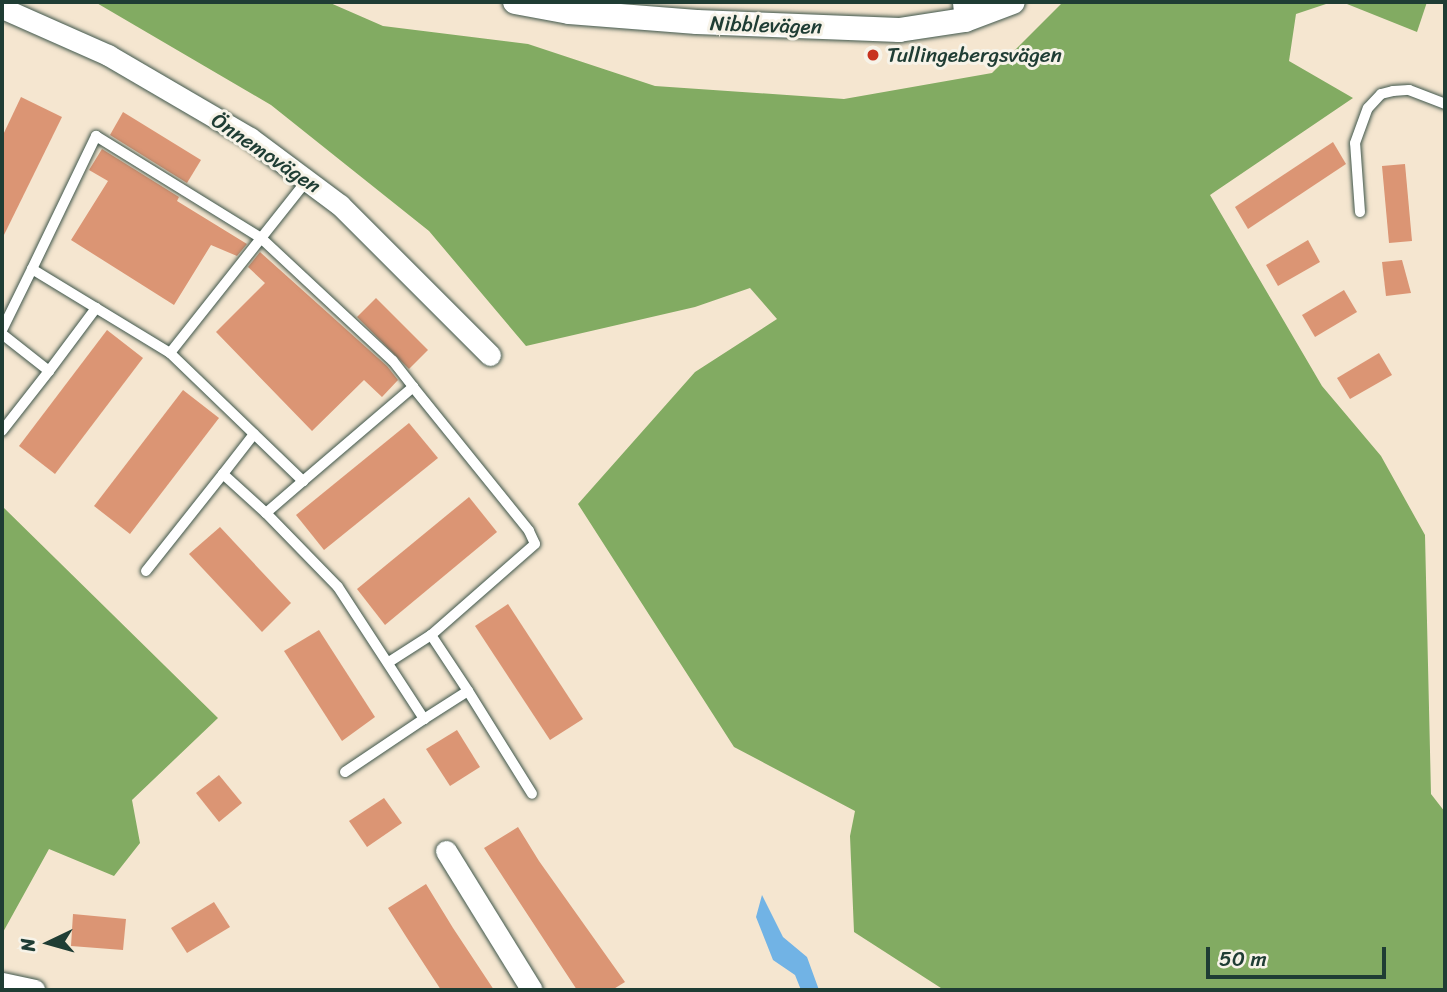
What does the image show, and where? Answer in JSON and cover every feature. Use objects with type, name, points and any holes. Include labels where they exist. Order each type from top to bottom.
[{"type":"street","name":"Nibblevägen","points":[[515,2],[569,12],[744,25],[899,30],[964,11],[1013,2]]},
{"type":"street","name":"Önnemovägen","points":[[2,8],[108,55],[250,138],[307,180],[412,273],[490,355]]},
{"type":"street","points":[[446,851],[532,990]]},
{"type":"street","points":[[2,982],[34,990]]},
{"type":"lane","points":[[1360,212],[1355,143],[1368,108],[1381,94],[1409,90],[1445,104]]},
{"type":"lane","points":[[49,371],[2,332],[96,136],[261,238],[393,361],[529,531],[535,544],[431,635],[389,662]]},
{"type":"lane","points":[[170,353],[307,180]]},
{"type":"lane","points":[[32,269],[170,353],[303,481]]},
{"type":"lane","points":[[2,431],[96,307]]},
{"type":"lane","points":[[266,513],[413,387]]},
{"type":"lane","points":[[146,571],[254,434]]},
{"type":"lane","points":[[223,474],[266,513],[338,587],[424,719]]},
{"type":"lane","points":[[431,635],[532,794]]},
{"type":"lane","points":[[345,772],[468,691]]},
{"type":"green space","points":[[95,2],[328,2],[383,26],[528,44],[655,86],[844,99],[992,73],[1063,2],[1332,2],[1296,14],[1289,61],[1353,98],[1210,195],[1322,386],[1381,456],[1425,535],[1431,794],[1445,812],[1445,990],[944,990],[854,932],[850,836],[855,811],[734,747],[578,504],[695,372],[777,319],[750,288],[695,307],[526,346],[429,231],[271,105]]},
{"type":"green space","points":[[1342,2],[1427,2],[1417,32]]},
{"type":"green space","points":[[2,506],[218,718],[132,800],[140,843],[114,876],[49,849],[2,934]]},
{"type":"water","points":[[762,895],[783,937],[807,957],[819,990],[801,990],[795,975],[773,960],[756,917]]},
{"type":"building","points":[[21,97],[62,117],[2,239],[2,137]]},
{"type":"building","points":[[123,112],[201,160],[187,183],[110,135]]},
{"type":"building","points":[[1333,142],[1346,164],[1248,229],[1235,207]]},
{"type":"building","points":[[102,149],[179,197],[177,201],[247,244],[237,256],[211,245],[174,305],[71,240],[108,181],[89,170]]},
{"type":"building","points":[[1405,164],[1412,241],[1389,243],[1382,166]]},
{"type":"building","points":[[1308,240],[1320,262],[1278,286],[1266,265]]},
{"type":"building","points":[[260,252],[387,366],[398,380],[382,397],[364,380],[312,431],[216,332],[265,283],[248,267]]},
{"type":"building","points":[[1402,260],[1411,293],[1386,296],[1382,262]]},
{"type":"building","points":[[1344,290],[1357,312],[1315,337],[1302,315]]},
{"type":"building","points":[[376,298],[428,350],[409,369],[357,317]]},
{"type":"building","points":[[107,330],[143,358],[55,474],[19,446]]},
{"type":"building","points":[[1379,353],[1392,375],[1350,399],[1337,378]]},
{"type":"building","points":[[183,390],[219,418],[130,534],[94,506]]},
{"type":"building","points":[[409,423],[438,458],[324,550],[296,515]]},
{"type":"building","points":[[469,497],[497,532],[385,625],[357,589]]},
{"type":"building","points":[[220,527],[291,603],[262,632],[189,554]]},
{"type":"building","points":[[508,604],[583,719],[550,740],[475,626]]},
{"type":"building","points":[[319,630],[375,717],[342,741],[284,651]]},
{"type":"building","points":[[457,730],[480,767],[450,786],[426,749]]},
{"type":"building","points":[[219,775],[242,803],[219,822],[196,793]]},
{"type":"building","points":[[384,798],[402,823],[367,847],[349,821]]},
{"type":"building","points":[[518,827],[625,982],[612,990],[577,990],[484,848]]},
{"type":"building","points":[[426,884],[494,990],[441,990],[407,938],[388,908]]},
{"type":"building","points":[[214,902],[230,927],[187,953],[171,928]]},
{"type":"building","points":[[73,914],[126,919],[123,950],[71,946]]},
{"type":"place","name":"Tullingebergsvägen","points":[[873,55]]}]
